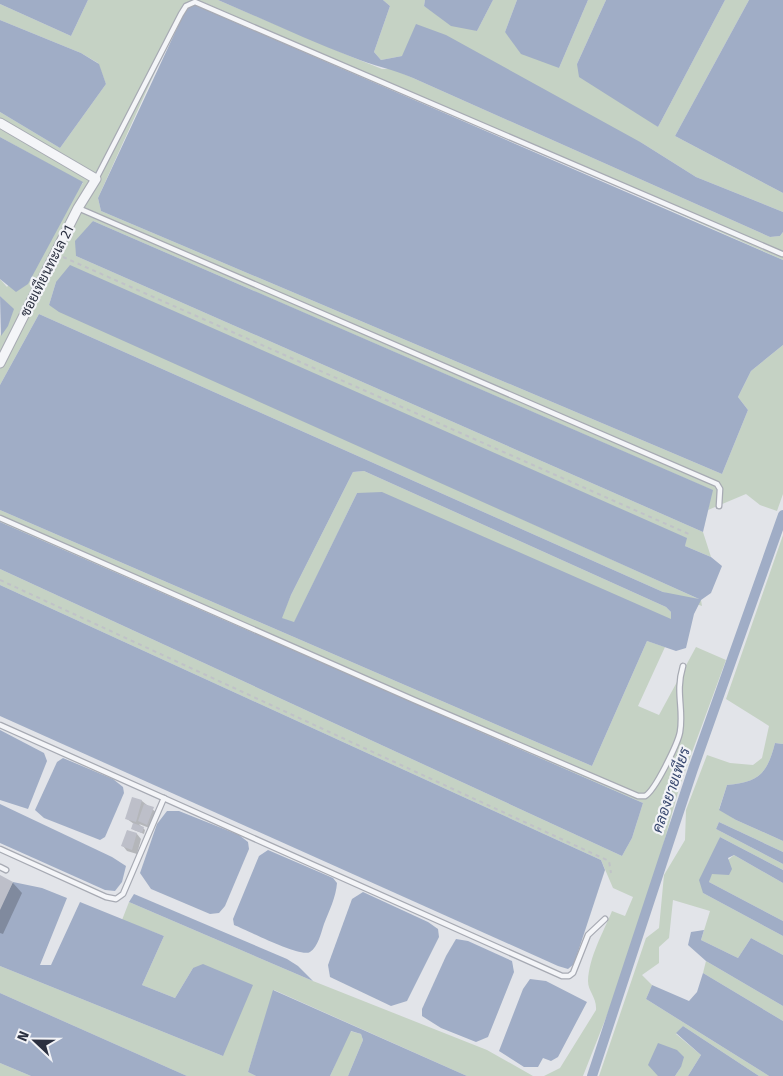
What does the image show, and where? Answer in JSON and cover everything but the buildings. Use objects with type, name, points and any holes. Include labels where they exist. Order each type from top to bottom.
[{"type":"street","points":[[0,123],[96,179]]},
{"type":"street","name":"ซอยเทียนทะเล 21","points":[[0,363],[78,208],[96,179]]},
{"type":"lane","points":[[96,179],[181,14],[186,6],[195,2],[782,254]]},
{"type":"lane","points":[[78,208],[717,484],[720,489],[719,506]]},
{"type":"lane","points":[[0,518],[414,700],[641,796],[649,794],[653,789],[680,732],[678,688],[683,666]]},
{"type":"lane","points":[[0,725],[562,976],[568,976],[573,973],[588,935],[605,919]]},
{"type":"lane","points":[[0,849],[106,897],[116,899],[123,894],[164,798]]},
{"type":"lane","points":[[0,866],[6,870]]},
{"type":"path","points":[[56,254],[691,535]]},
{"type":"path","points":[[0,580],[609,861],[611,873]]},
{"type":"green space","points":[[88,0],[218,0],[382,69],[392,69],[413,78],[770,237],[780,236],[783,232],[783,260],[203,2],[183,10],[98,198],[101,211],[722,474],[748,410],[738,397],[751,371],[783,345],[783,494],[777,511],[760,505],[746,494],[708,510],[712,490],[93,221],[76,256],[703,532],[711,557],[685,546],[686,538],[56,282],[49,305],[701,600],[702,606],[663,592],[39,314],[0,385],[0,336],[13,309],[0,296],[0,279],[7,287],[83,183],[0,137],[0,112],[60,148],[106,84],[98,63],[81,53],[0,20],[0,4],[71,36]]},
{"type":"green space","points":[[383,0],[425,0],[424,6],[477,31],[493,0],[517,0],[505,32],[559,68],[588,0],[606,0],[577,64],[658,127],[725,0],[749,0],[675,136],[783,193],[783,212],[696,177],[642,143],[402,56],[381,60],[374,52],[390,6]]},
{"type":"green space","points":[[364,471],[666,607],[671,612],[671,620],[357,493],[294,623],[281,618],[353,472]]},
{"type":"green space","points":[[0,510],[592,766],[647,641],[665,647],[638,706],[659,715],[696,647],[726,660],[680,785],[656,871],[611,1005],[583,1076],[544,1076],[560,1068],[596,1010],[588,981],[591,963],[612,911],[625,916],[633,897],[613,888],[601,860],[0,585],[0,569],[622,856],[632,838],[643,803],[0,522]]},
{"type":"green space","points":[[783,535],[783,744],[775,743],[765,769],[754,779],[727,785],[719,809],[736,820],[783,841],[783,852],[719,822],[716,829],[783,864],[783,870],[720,837],[703,893],[783,936],[783,955],[751,938],[738,958],[701,940],[710,911],[673,900],[669,938],[659,947],[659,963],[642,975],[652,985],[646,999],[769,1076],[759,1076],[683,1026],[676,1034],[701,1055],[688,1076],[675,1076],[681,1067],[660,1076],[599,1076],[646,938],[659,928],[664,875],[685,840],[686,810],[707,755],[730,763],[753,765],[762,758],[769,726],[726,699]]},
{"type":"green space","points":[[734,855],[783,883],[783,921],[709,882],[711,874]]},
{"type":"green space","points":[[129,902],[313,981],[487,1050],[533,1076],[467,1076],[274,990],[248,1072],[256,1076],[187,1076],[0,993],[0,966],[223,1056],[193,968],[175,998],[142,985],[164,936],[122,920]]},
{"type":"green space","points":[[706,961],[783,1006],[783,1021],[703,973]]},
{"type":"green space","points":[[350,1031],[361,1034],[363,1040],[348,1076],[330,1076]]},
{"type":"green space","points":[[0,1063],[31,1076],[0,1076]]},
{"type":"water","points":[[0,0],[88,0],[71,36],[0,4]]},
{"type":"water","points":[[218,0],[383,0],[390,6],[374,52],[381,60],[402,56],[416,24],[446,35],[642,143],[696,177],[783,212],[783,232],[780,236],[770,237],[413,78],[302,37]]},
{"type":"water","points":[[425,0],[493,0],[477,31],[451,26],[424,6]]},
{"type":"water","points":[[517,0],[588,0],[559,68],[521,54],[505,32]]},
{"type":"water","points":[[606,0],[725,0],[658,127],[579,77],[577,64]]},
{"type":"water","points":[[749,0],[783,0],[783,193],[675,136]]},
{"type":"water","points":[[195,5],[783,260],[783,345],[751,371],[738,397],[748,410],[722,474],[101,211],[98,198],[186,9]]},
{"type":"water","points":[[0,20],[81,53],[99,64],[106,84],[60,148],[0,112]]},
{"type":"water","points":[[0,137],[83,182],[28,284],[16,292],[0,279]]},
{"type":"water","points":[[93,221],[713,490],[703,532],[76,256],[75,241]]},
{"type":"water","points":[[70,265],[687,538],[685,546],[711,557],[722,566],[711,593],[701,600],[694,614],[686,648],[676,651],[647,641],[592,766],[0,510],[0,385],[39,314],[663,592],[699,599],[59,312],[49,305],[56,282]],"holes":[[[364,471],[666,607],[671,612],[671,619],[382,492],[357,493],[294,622],[282,618],[291,595],[353,472]]]},
{"type":"water","points":[[0,296],[14,309],[8,326],[1,336]]},
{"type":"water","points":[[0,522],[643,803],[632,838],[622,856],[0,569]]},
{"type":"water","points":[[0,585],[601,860],[605,870],[574,964],[568,969],[558,966],[0,716]]},
{"type":"water","points":[[0,730],[44,753],[47,761],[28,809],[0,800]]},
{"type":"water","points":[[775,743],[783,744],[783,841],[736,820],[719,810],[727,785],[747,782],[760,774],[769,762]]},
{"type":"water","points":[[63,758],[113,779],[123,787],[124,793],[105,837],[100,840],[44,818],[35,810],[57,762]]},
{"type":"water","points":[[0,804],[112,857],[126,866],[122,882],[115,891],[105,890],[0,843]]},
{"type":"water","points":[[167,811],[179,811],[239,835],[248,842],[249,849],[225,906],[219,913],[210,914],[151,889],[140,873],[157,824]]},
{"type":"water","points":[[719,822],[783,852],[783,864],[716,829]]},
{"type":"water","points":[[720,837],[783,870],[783,883],[734,855],[728,858],[732,869],[729,875],[712,874],[709,882],[783,921],[783,936],[703,893],[699,880]]},
{"type":"water","points":[[268,850],[333,878],[337,883],[334,899],[319,940],[310,952],[304,953],[273,943],[234,925],[233,919],[259,856]]},
{"type":"water","points":[[13,882],[42,888],[67,898],[40,965],[51,965],[80,902],[164,936],[142,985],[175,998],[193,968],[203,964],[253,985],[223,1056],[0,966],[0,908]]},
{"type":"water","points":[[363,892],[428,922],[438,929],[439,937],[407,1001],[391,1006],[330,977],[328,965],[352,899]]},
{"type":"water","points":[[134,894],[287,959],[298,966],[313,981],[129,902]]},
{"type":"water","points":[[704,930],[701,940],[738,958],[751,938],[783,955],[783,1006],[706,961],[688,945],[691,932]]},
{"type":"water","points":[[456,939],[468,941],[512,961],[514,972],[488,1037],[476,1042],[441,1028],[422,1016],[422,1009],[446,956]]},
{"type":"water","points":[[703,973],[783,1021],[783,1076],[769,1076],[646,999],[652,985],[689,1001],[697,992]]},
{"type":"water","points":[[530,979],[546,981],[587,1002],[558,1057],[551,1061],[543,1058],[538,1067],[524,1067],[499,1051],[523,989]]},
{"type":"water","points":[[273,990],[467,1076],[348,1076],[363,1040],[361,1034],[351,1031],[330,1076],[256,1076],[248,1072]]},
{"type":"water","points":[[0,993],[187,1076],[31,1076],[0,1063]]},
{"type":"water","points":[[683,1026],[759,1076],[688,1076],[701,1055],[676,1033]]},
{"type":"water","points":[[658,1043],[677,1050],[684,1057],[681,1067],[675,1076],[658,1076],[648,1065]]},
{"type":"waterway","name":"คลองยายเพียร","points":[[592,1076],[693,769],[783,515]]}]
